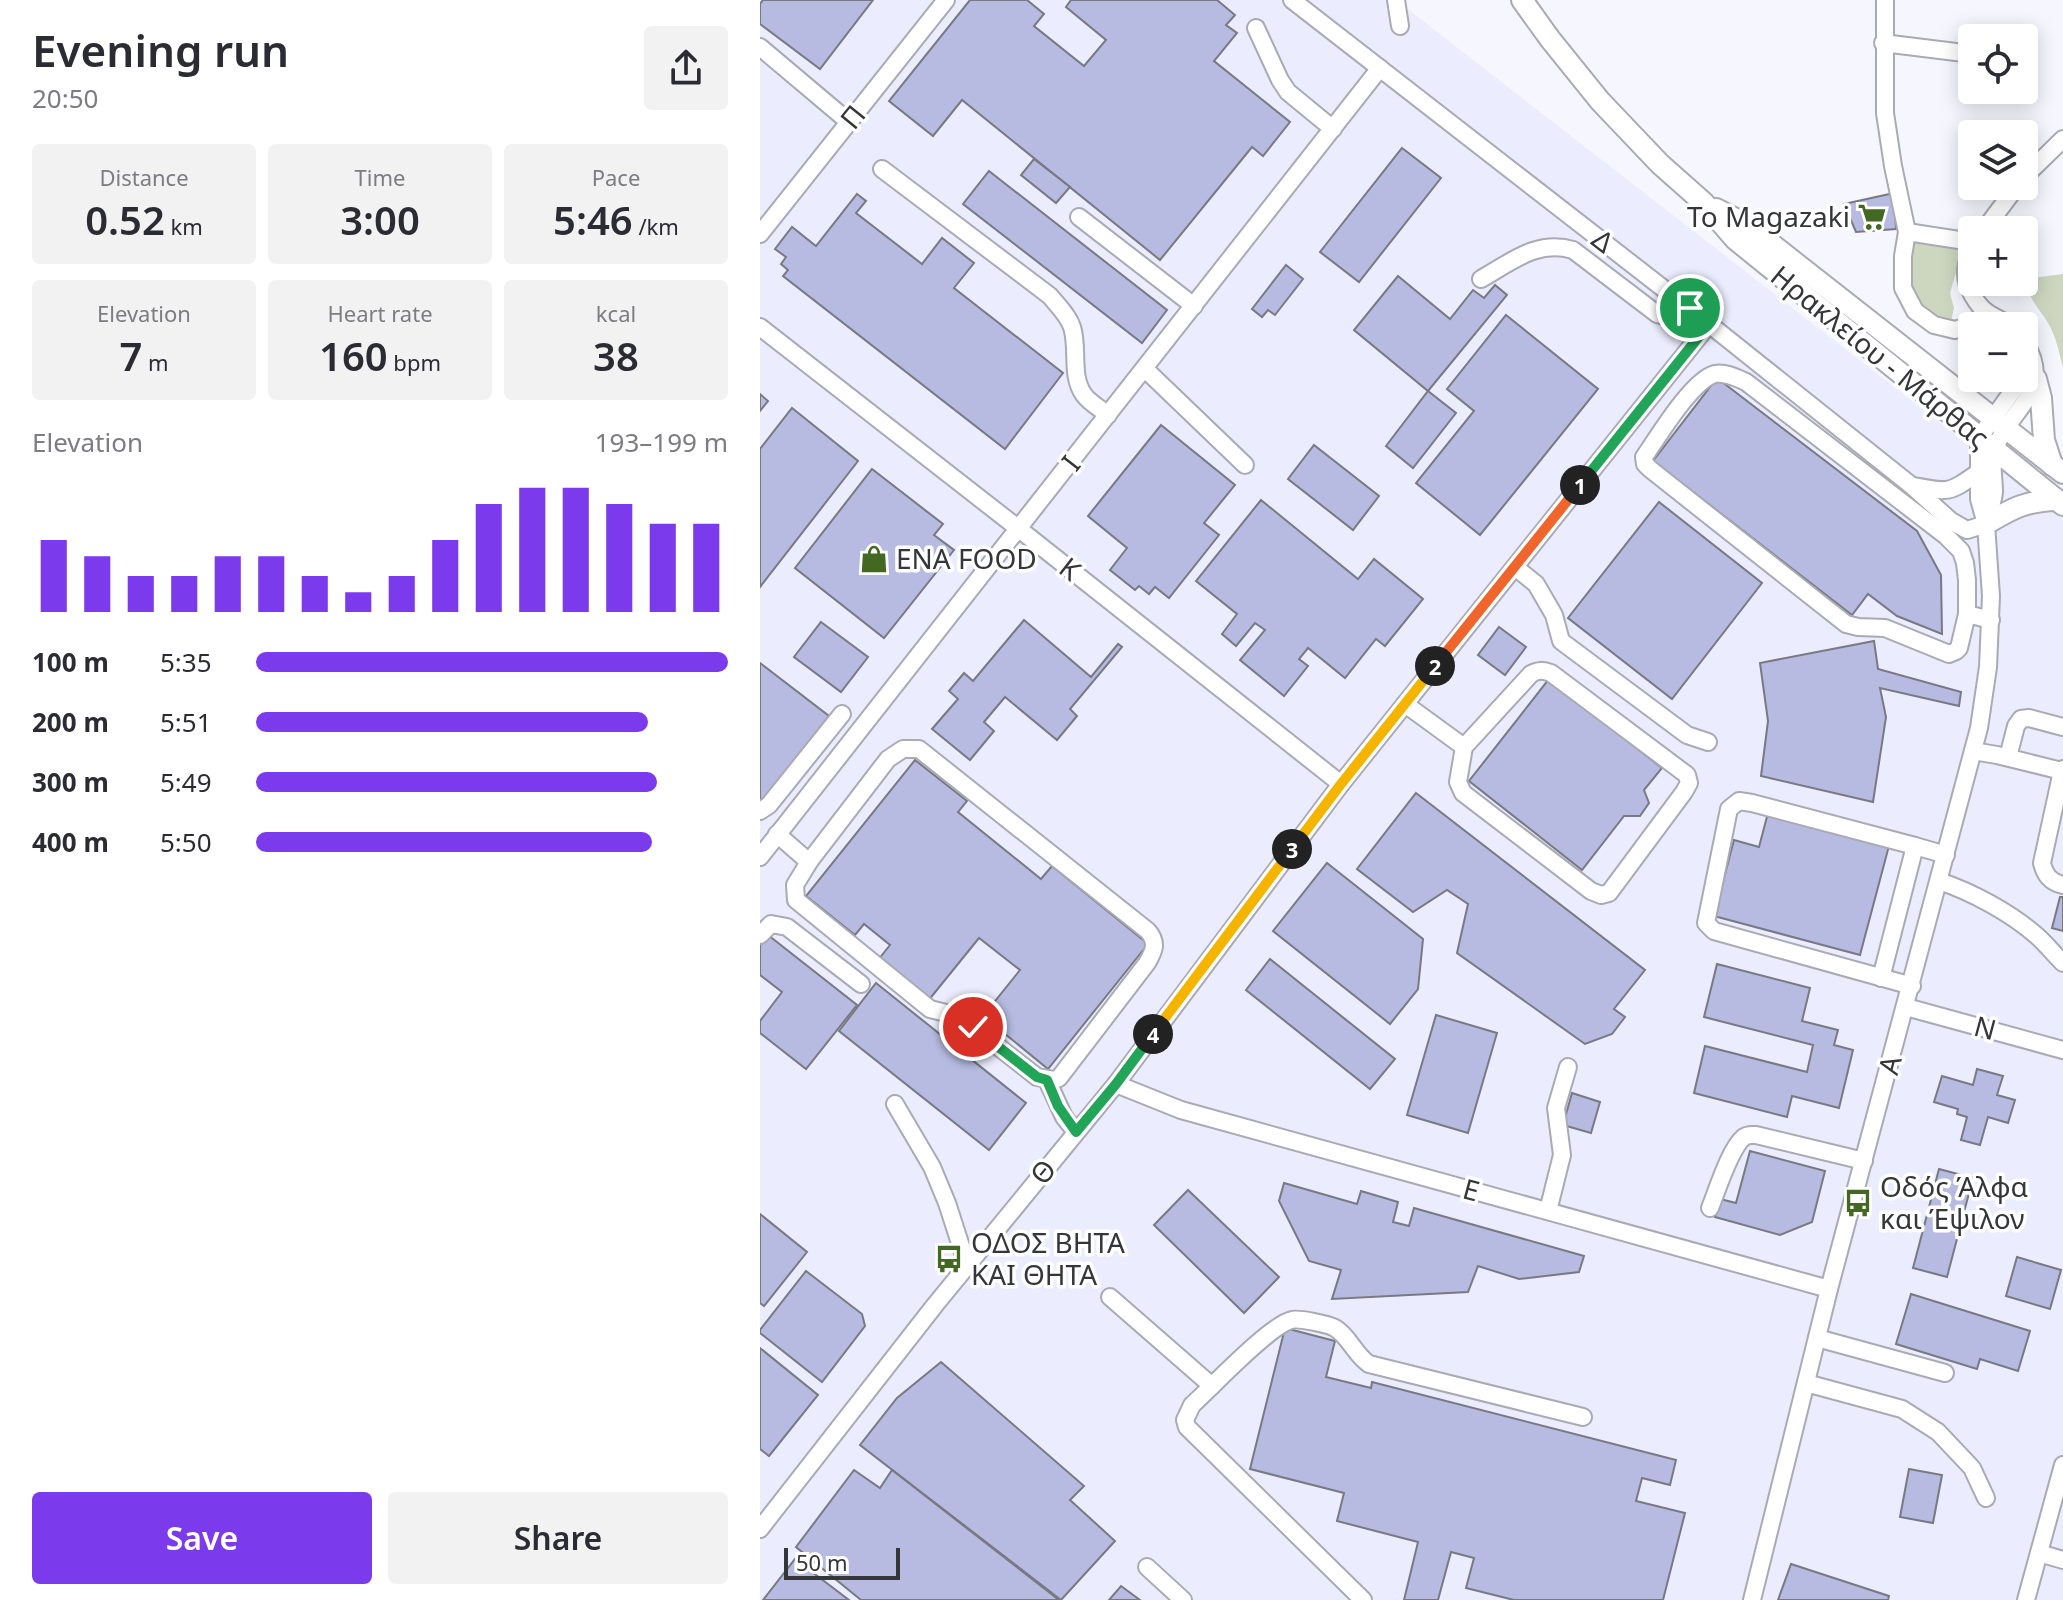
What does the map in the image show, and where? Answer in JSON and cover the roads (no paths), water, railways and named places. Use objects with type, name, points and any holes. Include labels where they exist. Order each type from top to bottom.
[{"type":"main road","name":"Ηρακλείου - Μάρθας","points":[[1522,0],[1600,101],[1660,164],[1704,203],[1735,239],[2060,503]]},
{"type":"main road","name":"Ηρακλείου - Μάρθας","points":[[1704,203],[1747,225],[2058,469]]},
{"type":"main road","points":[[2037,392],[2041,398],[2044,440],[2058,469]]},
{"type":"main road","points":[[1986,524],[2034,501],[2060,503]]},
{"type":"street","name":"Π","points":[[760,234],[946,0]]},
{"type":"street","name":"Δ","points":[[1292,0],[1690,308],[1912,486],[1951,521],[1967,530],[1986,524]]},
{"type":"street","points":[[1396,0],[1400,26]]},
{"type":"street","points":[[1885,0],[1885,113],[1907,232],[1903,288],[1915,311],[1934,325],[1958,329]]},
{"type":"street","points":[[1256,28],[1288,92],[1333,129]]},
{"type":"street","points":[[1883,43],[1958,52]]},
{"type":"street","points":[[760,47],[849,122]]},
{"type":"street","name":"Ι","points":[[760,857],[1380,68]]},
{"type":"street","points":[[2038,163],[2063,139]]},
{"type":"street","points":[[882,169],[1050,296],[1067,317],[1072,329],[1076,371],[1085,397],[1108,415]]},
{"type":"street","points":[[1079,217],[1194,306]]},
{"type":"street","points":[[1907,232],[1958,240]]},
{"type":"street","points":[[1481,279],[1531,250],[1557,245],[1573,250],[1657,314],[1690,308]]},
{"type":"street","points":[[1974,296],[1986,312]]},
{"type":"street","name":"Θ","points":[[760,1529],[967,1265],[1116,1084],[1341,784],[1709,324]]},
{"type":"street","name":"Κ","points":[[760,327],[1341,784]]},
{"type":"street","points":[[1145,369],[1245,465]]},
{"type":"street","points":[[1716,374],[1746,382],[1961,551],[1967,580],[1967,614],[1959,648],[1949,654],[1885,628],[1846,624],[1650,469],[1644,457],[1690,393],[1705,379],[1716,374]]},
{"type":"street","points":[[1986,444],[2000,424],[2025,402],[2026,392]]},
{"type":"street","name":"Α","points":[[1752,1600],[1829,1289],[1912,986],[1985,697],[1991,596],[1986,524],[1979,499],[1979,472],[1986,444]]},
{"type":"street","name":"Α","points":[[1986,444],[1994,495],[1986,524]]},
{"type":"street","points":[[1912,486],[1941,492],[1954,489],[1979,472]]},
{"type":"street","points":[[1515,567],[1536,584],[1554,615],[1561,641],[1687,735],[1708,742]]},
{"type":"street","points":[[1967,614],[1991,620]]},
{"type":"street","points":[[1541,670],[1551,673],[1687,775],[1689,783],[1609,893],[1601,895],[1591,891],[1463,793],[1458,782],[1464,747],[1531,674],[1541,670]]},
{"type":"street","points":[[1405,704],[1464,747]]},
{"type":"street","points":[[789,819],[765,808],[842,714]]},
{"type":"street","points":[[2008,757],[2016,726],[2021,719],[2029,718],[2063,727]]},
{"type":"street","points":[[903,749],[919,749],[1148,931],[1155,945],[1147,963],[1059,1078],[1047,1080],[1037,1077],[954,1015],[930,1009],[796,900],[795,885],[809,862],[888,759],[903,749]]},
{"type":"street","points":[[1973,751],[2062,770],[2042,863],[2048,877],[2063,885]]},
{"type":"street","points":[[1912,986],[1714,931],[1707,926],[1706,918],[1729,809],[1739,801],[1746,802],[1946,855]]},
{"type":"street","points":[[777,834],[809,862]]},
{"type":"street","points":[[1881,978],[1915,846]]},
{"type":"street","points":[[1939,881],[2011,917],[2038,936],[2063,963]]},
{"type":"street","points":[[760,935],[771,924],[787,927],[861,984]]},
{"type":"street","name":"Ν","points":[[1906,1007],[2063,1050]]},
{"type":"street","points":[[1548,1211],[1562,1155],[1556,1108],[1568,1067]]},
{"type":"street","points":[[1047,1080],[1058,1106],[1076,1132]]},
{"type":"street","name":"Ε","points":[[1116,1084],[1181,1110],[1829,1289]]},
{"type":"street","points":[[895,1104],[932,1167],[967,1265]]},
{"type":"street","points":[[1710,1208],[1728,1161],[1741,1139],[1748,1135],[1864,1161]]},
{"type":"street","points":[[1110,1297],[1212,1386]]},
{"type":"street","points":[[1363,1600],[1187,1427],[1185,1420],[1192,1405],[1274,1328],[1293,1319],[1336,1328],[1362,1360],[1369,1364],[1583,1417]]},
{"type":"street","points":[[1817,1338],[1945,1373]]},
{"type":"street","points":[[1806,1383],[1902,1409],[1938,1432],[1972,1468],[1986,1498]]},
{"type":"street","points":[[2026,1600],[2063,1465]]},
{"type":"street","points":[[2039,1553],[2063,1560]]},
{"type":"street","points":[[1147,1567],[1183,1600]]},
{"type":"place","name":"To Magazaki","points":[[1872,217]]},
{"type":"place","name":"ENA FOOD","points":[[874,559]]},
{"type":"place","name":"Οδός Άλφα και Έψιλον","points":[[1858,1203]]},
{"type":"place","name":"ΟΔΟΣ ΒΗΤΑ ΚΑΙ ΘΗΤΑ","points":[[949,1259]]}]
